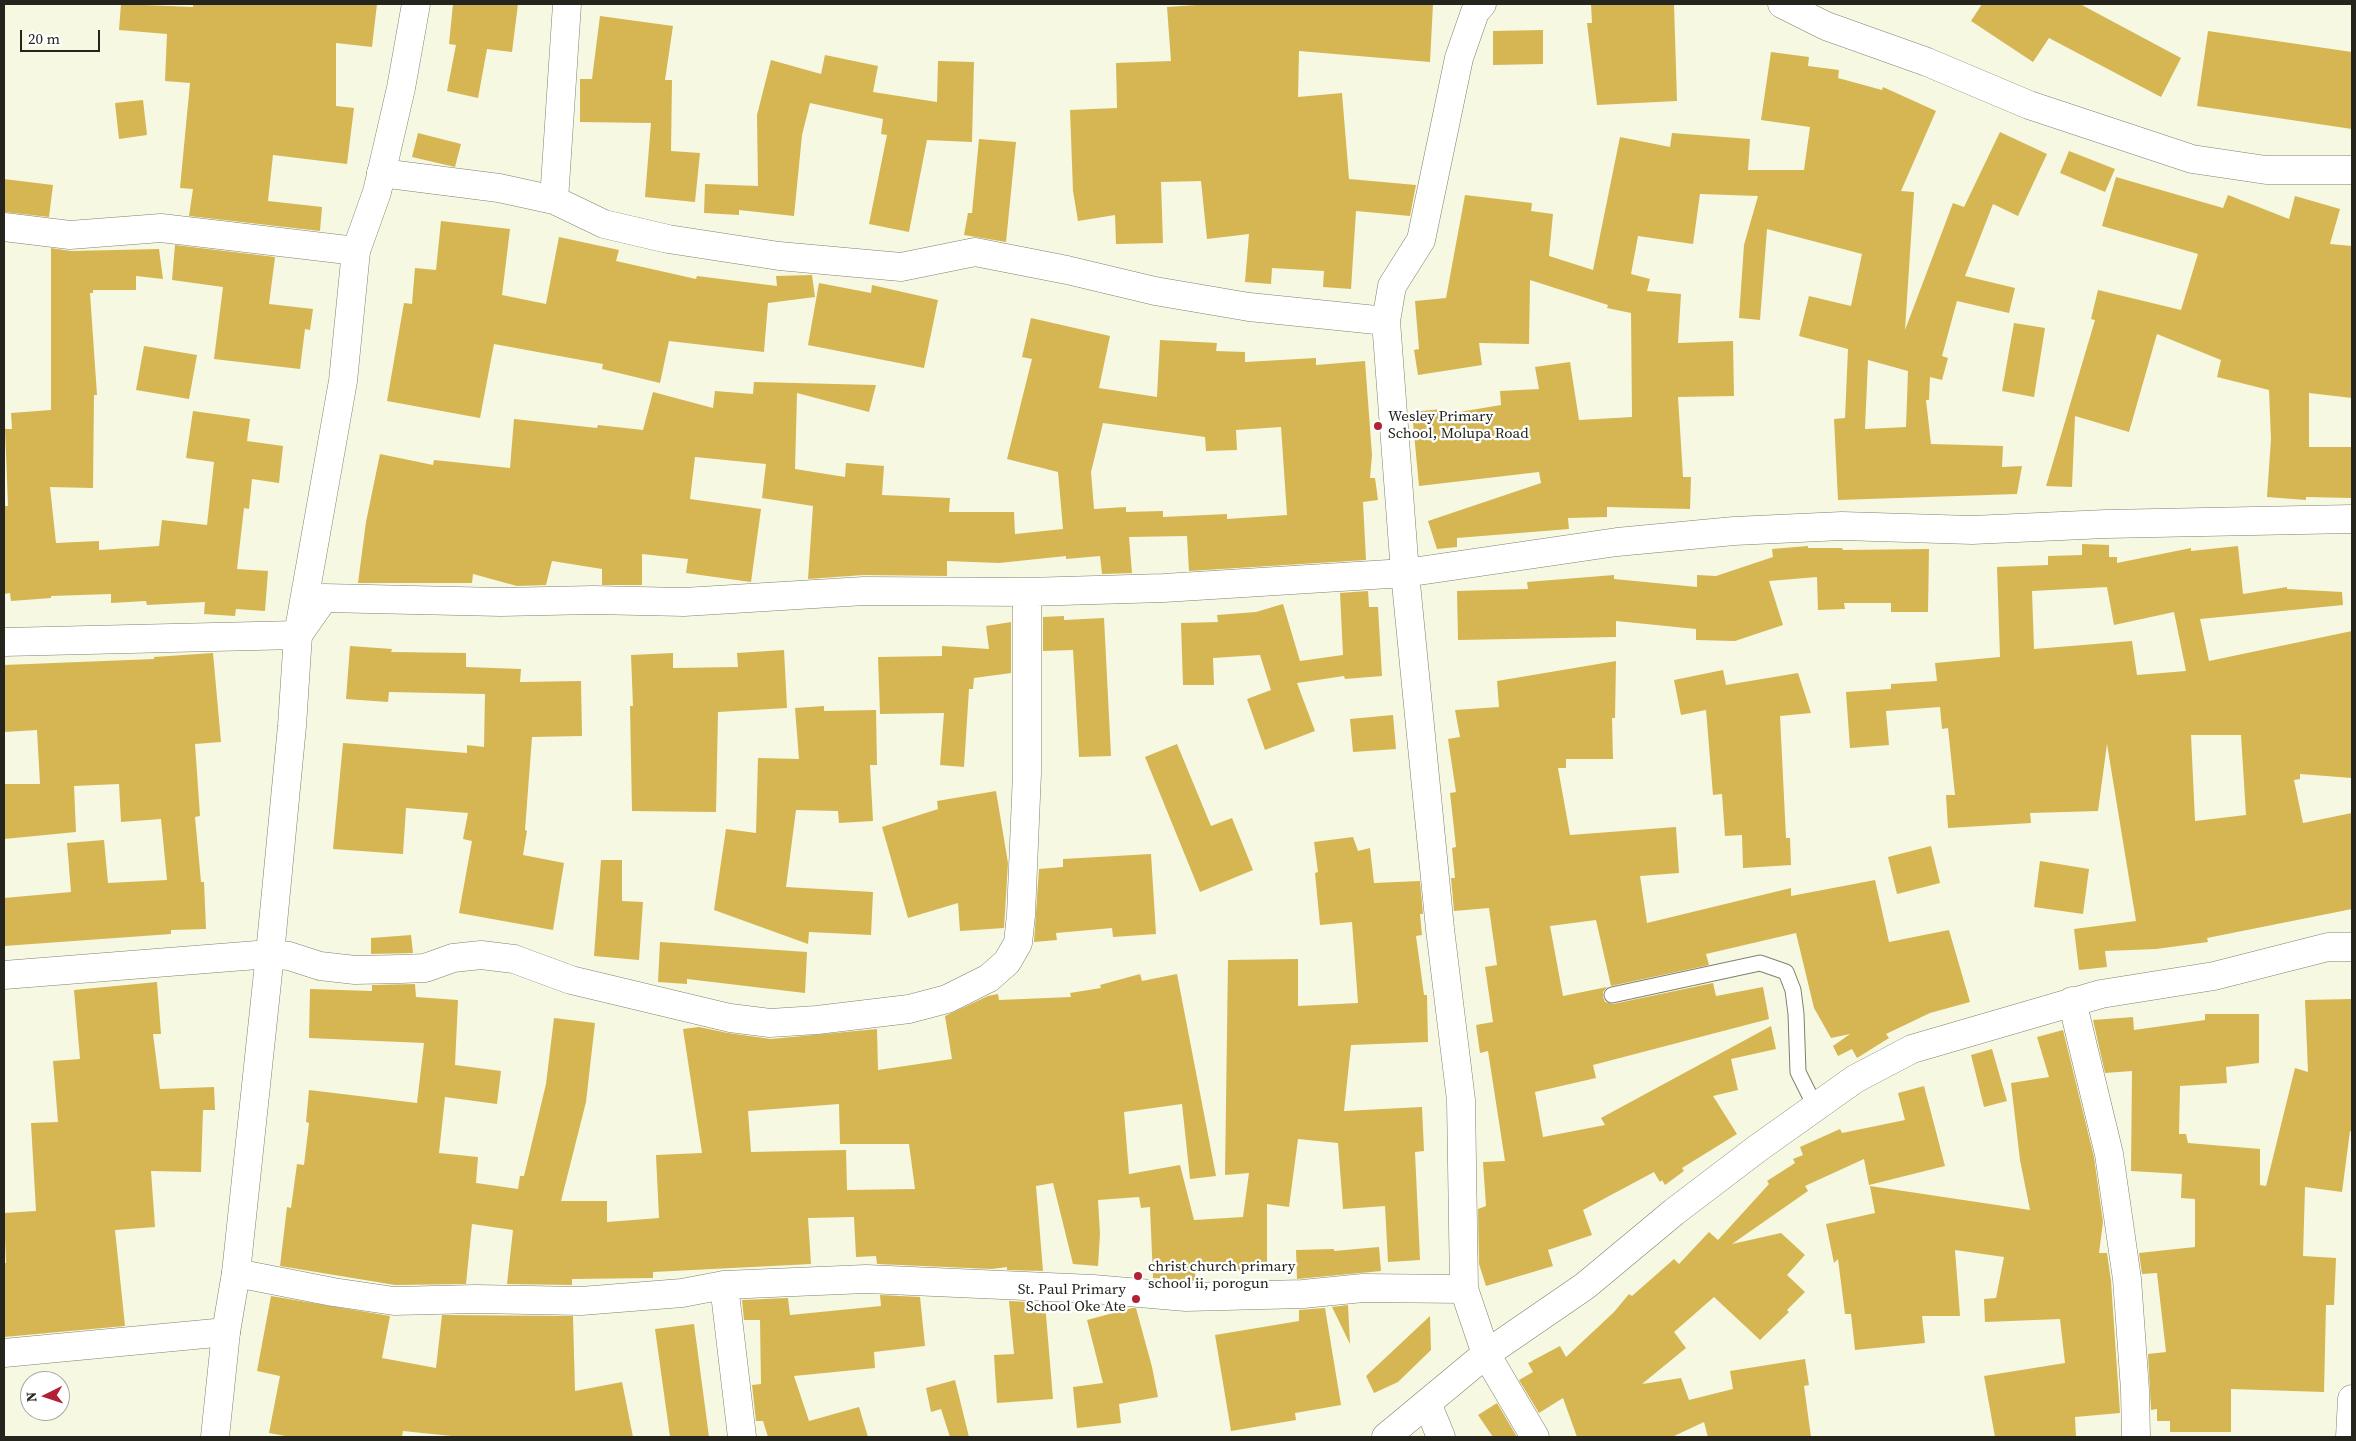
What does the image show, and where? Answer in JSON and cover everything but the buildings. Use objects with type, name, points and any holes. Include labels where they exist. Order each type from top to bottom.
[{"type":"street","points":[[215,1437],[226,1332],[236,1273],[270,954],[292,726],[298,635],[343,381],[356,251],[381,173],[401,88],[416,4]]},
{"type":"street","points":[[554,200],[567,4]]},
{"type":"street","points":[[1482,4],[1475,12],[1459,58],[1421,240],[1392,286],[1386,321],[1405,573],[1440,929],[1461,1100],[1464,1289],[1486,1354],[1535,1437]]},
{"type":"street","points":[[1782,4],[1826,26],[1927,62],[2029,105],[2192,159],[2266,170],[2352,170]]},
{"type":"street","points":[[381,173],[498,188],[554,200],[604,224],[668,239],[779,256],[901,267],[974,252],[1067,270],[1155,292],[1248,307],[1386,321]]},
{"type":"street","points":[[4,227],[70,235],[161,228],[356,251]]},
{"type":"street","points":[[298,635],[324,598],[501,602],[593,600],[684,602],[864,591],[1027,592],[1164,588],[1405,573],[1617,542],[1734,531],[1842,526],[1972,530],[2106,524],[2352,519]]},
{"type":"street","points":[[4,975],[270,954],[289,956],[320,966],[355,970],[425,968],[452,958],[481,955],[514,959],[571,980],[730,1018],[770,1023],[817,1020],[909,1009],[947,999],[989,978],[1007,962],[1018,943],[1021,915],[1026,773],[1027,592]]},
{"type":"street","points":[[4,642],[298,635]]},
{"type":"street","points":[[1386,1437],[1486,1354],[1585,1286],[1674,1212],[1816,1106],[1855,1079],[1912,1048],[2101,994],[2214,976],[2328,947],[2352,948]]},
{"type":"street","points":[[2072,1002],[2109,1154],[2127,1279],[2135,1390],[2136,1437]]},
{"type":"street","points":[[236,1273],[394,1302],[476,1299],[581,1301],[682,1293],[724,1286],[866,1279],[1093,1289],[1186,1297],[1303,1294],[1363,1288],[1464,1289]]},
{"type":"street","points":[[724,1286],[742,1437]]},
{"type":"street","points":[[4,1353],[226,1332]]},
{"type":"street","points":[[2350,1437],[2352,1399]]},
{"type":"street","points":[[1427,1403],[1441,1437]]},
{"type":"lane","points":[[1612,995],[1760,963],[1786,972],[1793,990],[1796,1014],[1798,1072],[1816,1106]]},
{"type":"place","name":"Wesley Primary School, Molupa Road","points":[[1378,426]]},
{"type":"place","name":"christ church primary school ii, porogun","points":[[1138,1276]]},
{"type":"place","name":"St. Paul Primary School Oke Ate","points":[[1136,1299]]}]
